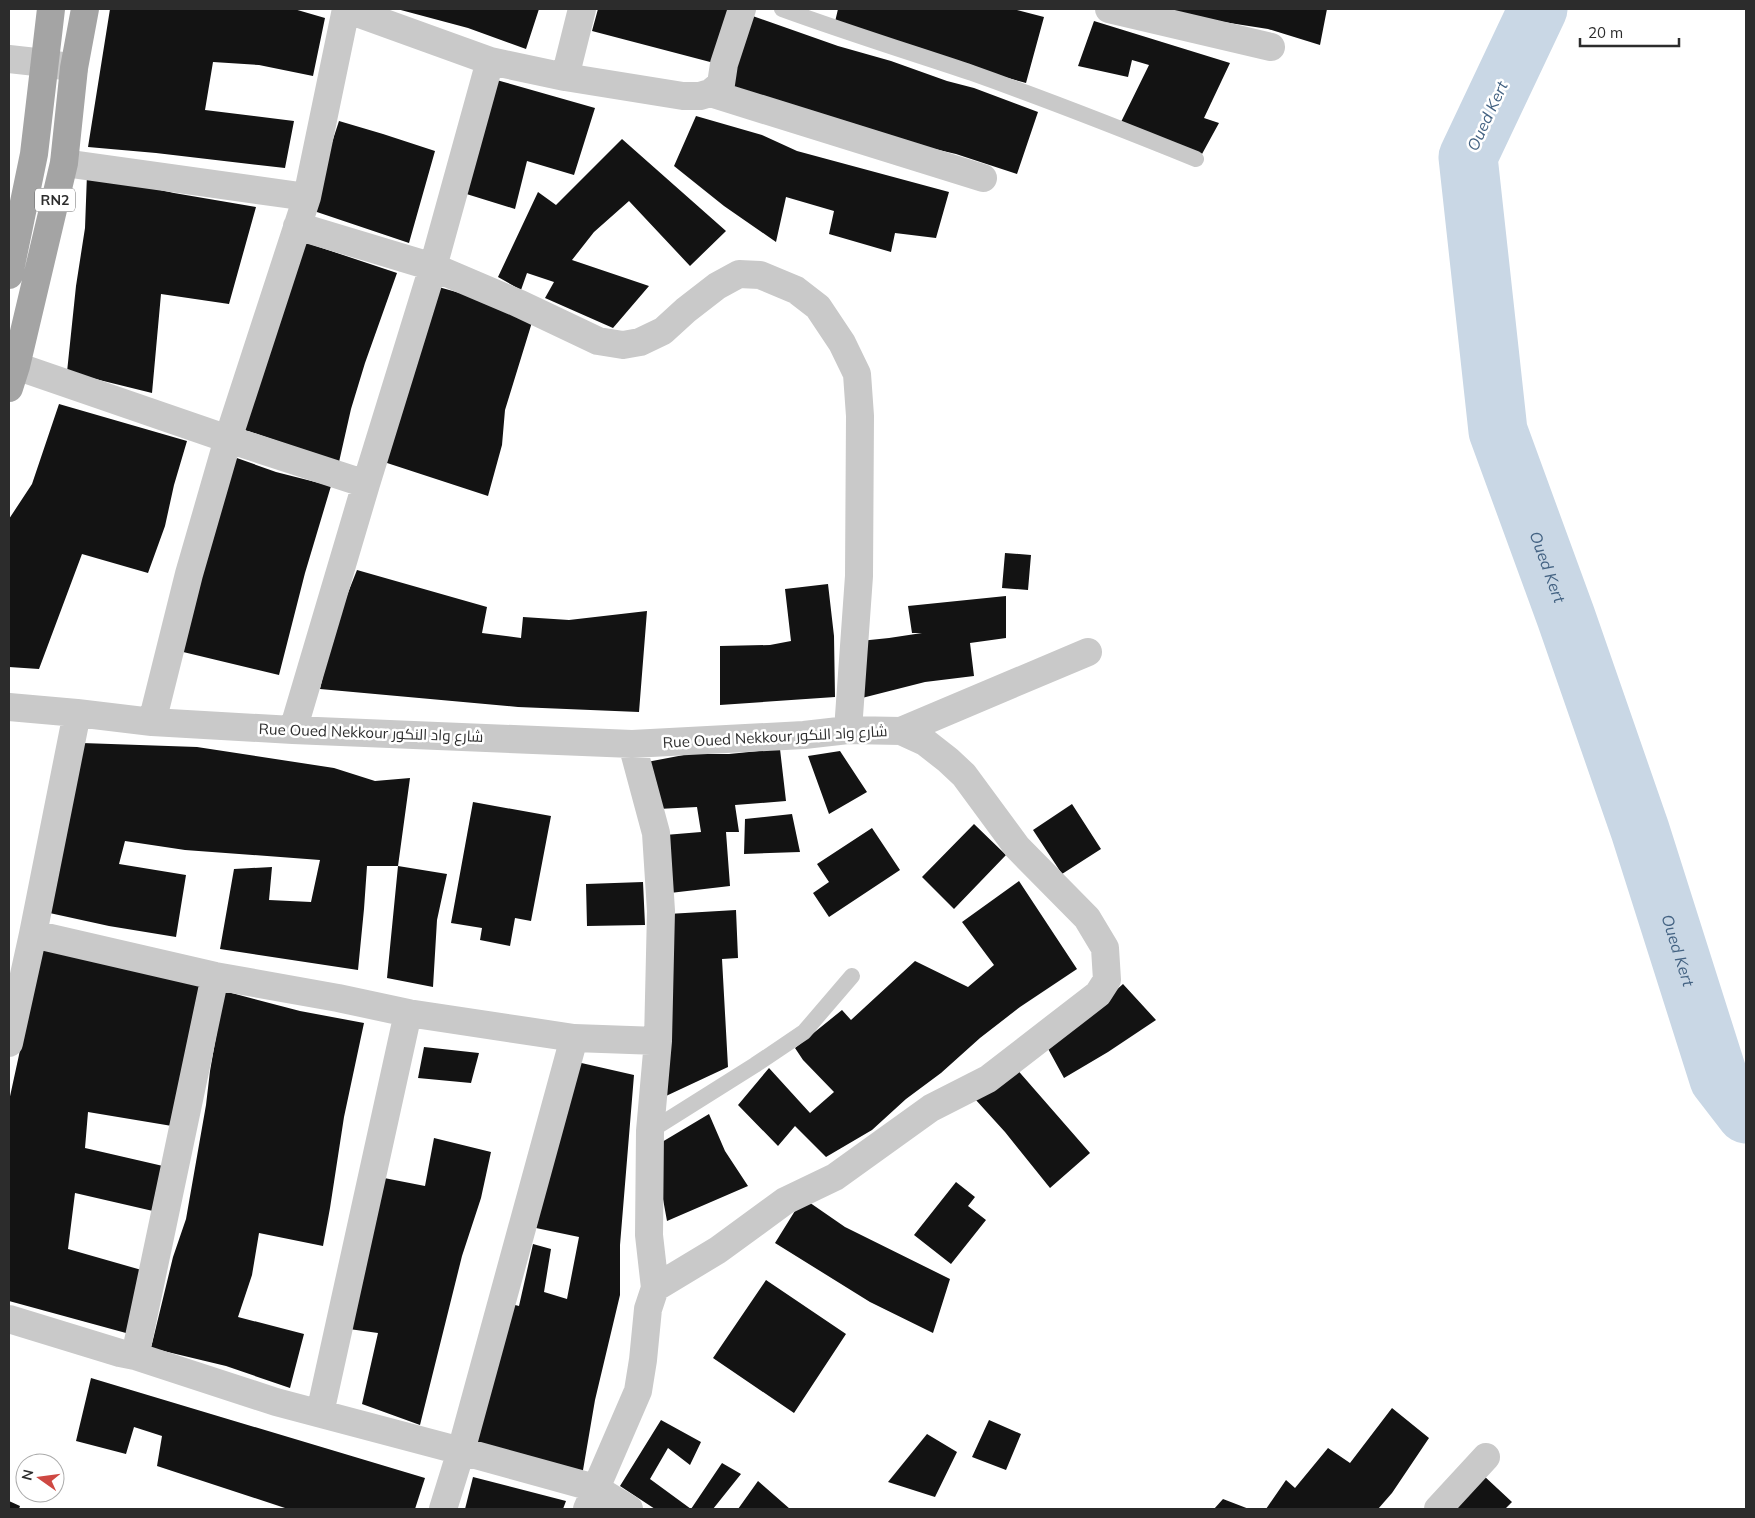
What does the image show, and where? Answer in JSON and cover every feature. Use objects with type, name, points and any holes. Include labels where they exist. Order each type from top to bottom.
[{"type":"main road","name":"RN2","points":[[9,275],[34,154],[51,9]]},
{"type":"main road","name":"RN2","points":[[12,377],[64,162],[74,68],[85,9]]},
{"type":"street","points":[[152,722],[188,574],[228,439],[306,198],[346,9],[490,61],[564,77],[683,96],[700,96],[710,93],[721,84],[724,64],[742,9]]},
{"type":"street","points":[[564,77],[582,9]]},
{"type":"street","points":[[1109,9],[1271,47]]},
{"type":"street","points":[[9,59],[74,68]]},
{"type":"street","points":[[293,730],[433,268],[490,61]]},
{"type":"street","points":[[710,93],[983,178]]},
{"type":"street","points":[[64,162],[306,198]]},
{"type":"street","points":[[297,226],[433,268],[520,304],[598,341],[623,345],[640,342],[663,331],[717,286],[739,274],[760,275],[796,290],[818,307],[842,343],[857,374],[860,416],[859,576],[848,730]]},
{"type":"street","points":[[12,377],[228,439],[366,484]]},
{"type":"street","points":[[901,730],[1088,652]]},
{"type":"street","name":"Rue Oued Nekkour شارع واد النکور","points":[[9,707],[152,722],[293,730],[632,744],[848,730],[901,730],[925,742],[948,760],[964,775],[992,816],[1017,847],[1087,918],[1105,948],[1106,980],[1098,994],[988,1079],[931,1108],[835,1177],[785,1201],[718,1250],[655,1288]]},
{"type":"street","points":[[9,1044],[77,713]]},
{"type":"street","points":[[591,1499],[638,1391],[648,1309],[655,1288],[649,1235],[650,1131],[658,1041],[661,911],[656,833],[632,744]]},
{"type":"street","points":[[33,934],[215,976],[338,998],[408,1013],[574,1038],[658,1041]]},
{"type":"street","points":[[135,1356],[215,976]]},
{"type":"street","points":[[320,1413],[408,1013]]},
{"type":"street","points":[[443,1509],[461,1451],[574,1038]]},
{"type":"street","points":[[9,1319],[135,1356],[276,1402],[461,1451],[591,1499],[629,1509]]},
{"type":"street","points":[[1438,1509],[1486,1457]]},
{"type":"lane","points":[[782,9],[850,34],[973,74],[1119,128],[1196,159]]},
{"type":"lane","points":[[650,1131],[804,1032],[852,976]]},
{"type":"building","points":[[110,9],[294,9],[325,18],[313,76],[259,65],[213,62],[205,110],[294,121],[285,168],[88,147]]},
{"type":"building","points":[[397,9],[539,9],[526,49],[468,28]]},
{"type":"building","points":[[598,9],[731,9],[714,63],[592,31]]},
{"type":"building","points":[[838,9],[1013,9],[1044,17],[1026,83],[960,65],[835,22]]},
{"type":"building","points":[[1174,9],[1327,9],[1320,45],[1268,29],[1217,21],[1173,11]]},
{"type":"building","points":[[747,14],[838,46],[974,88],[1038,112],[1017,174],[727,85]]},
{"type":"building","points":[[1094,21],[1230,63],[1204,118],[1219,123],[1202,154],[1121,122],[1149,65],[1132,60],[1128,77],[1078,66]]},
{"type":"building","points":[[493,79],[595,108],[574,175],[527,161],[515,209],[460,192]]},
{"type":"building","points":[[696,116],[762,135],[797,151],[949,192],[936,238],[895,233],[891,252],[829,234],[834,211],[786,197],[776,242],[724,206],[674,166]]},
{"type":"building","points":[[339,121],[435,151],[409,243],[308,209]]},
{"type":"building","points":[[622,139],[726,231],[690,266],[629,201],[594,232],[572,260],[649,286],[613,328],[545,298],[554,282],[527,273],[521,290],[498,277],[538,192],[556,205]]},
{"type":"building","points":[[87,174],[174,193],[256,207],[229,304],[161,294],[152,393],[67,372],[76,286],[85,228]]},
{"type":"building","points":[[304,242],[397,273],[365,363],[351,409],[339,462],[242,429]]},
{"type":"building","points":[[435,286],[481,299],[533,319],[505,410],[502,445],[488,496],[384,462]]},
{"type":"building","points":[[59,404],[187,441],[174,485],[165,526],[148,573],[82,554],[39,669],[9,667],[9,519],[32,484]]},
{"type":"building","points":[[234,457],[276,472],[331,486],[305,573],[279,675],[179,651]]},
{"type":"building","points":[[1005,553],[1031,555],[1028,590],[1002,588]]},
{"type":"building","points":[[357,570],[487,607],[482,633],[521,638],[523,617],[569,620],[647,611],[639,712],[518,707],[320,689],[334,628]]},
{"type":"building","points":[[828,584],[834,636],[835,697],[720,705],[720,646],[770,645],[791,641],[785,589]]},
{"type":"building","points":[[1006,596],[1006,638],[970,643],[974,676],[925,682],[858,699],[860,641],[922,633],[912,633],[908,606]]},
{"type":"building","points":[[82,743],[197,747],[334,768],[375,781],[410,778],[398,866],[367,866],[358,970],[220,949],[234,869],[272,867],[269,900],[311,902],[320,860],[185,850],[125,841],[119,864],[186,875],[176,937],[109,926],[45,912]]},
{"type":"building","points":[[780,749],[786,801],[735,805],[739,832],[726,832],[730,886],[670,893],[665,835],[701,832],[697,807],[658,809],[647,762],[689,754],[729,754]]},
{"type":"building","points":[[840,751],[867,792],[829,814],[808,756]]},
{"type":"building","points":[[473,802],[551,816],[531,921],[515,918],[510,946],[480,940],[482,928],[451,923]]},
{"type":"building","points":[[1072,804],[1101,849],[1062,874],[1033,830]]},
{"type":"building","points":[[792,814],[800,852],[744,854],[745,819]]},
{"type":"building","points":[[974,824],[1006,855],[954,909],[922,877]]},
{"type":"building","points":[[872,828],[900,870],[829,917],[813,893],[829,882],[817,864]]},
{"type":"building","points":[[398,866],[447,874],[437,920],[433,987],[387,978]]},
{"type":"building","points":[[1019,881],[1077,969],[1020,1007],[980,1038],[941,1073],[906,1099],[872,1130],[826,1157],[795,1126],[778,1146],[738,1105],[769,1068],[810,1113],[834,1092],[803,1060],[795,1048],[842,1010],[851,1020],[915,961],[968,987],[994,965],[962,922]]},
{"type":"building","points":[[643,882],[645,925],[587,926],[586,884]]},
{"type":"building","points":[[736,910],[738,958],[722,959],[728,1067],[666,1096],[668,914]]},
{"type":"building","points":[[42,949],[207,986],[178,1127],[88,1112],[85,1148],[163,1166],[153,1211],[75,1193],[68,1249],[145,1271],[126,1333],[9,1301],[9,1101]]},
{"type":"building","points":[[1123,984],[1156,1020],[1064,1078],[1046,1045],[1086,1017]]},
{"type":"building","points":[[224,991],[300,1011],[364,1023],[344,1117],[323,1246],[259,1233],[252,1275],[238,1317],[304,1334],[290,1388],[226,1366],[151,1348],[173,1257],[186,1219]]},
{"type":"building","points":[[424,1047],[479,1053],[471,1083],[418,1078]]},
{"type":"building","points":[[577,1062],[634,1075],[620,1245],[620,1295],[595,1400],[582,1476],[473,1447],[511,1304],[519,1306],[533,1244],[551,1249],[544,1292],[567,1299],[579,1237],[536,1228]]},
{"type":"building","points":[[1015,1067],[1090,1153],[1050,1188],[1005,1132],[975,1099]]},
{"type":"building","points":[[709,1114],[725,1151],[748,1186],[667,1221],[661,1188],[662,1142]]},
{"type":"building","points":[[434,1138],[491,1152],[481,1198],[462,1256],[420,1425],[362,1404],[378,1333],[349,1329],[379,1177],[425,1186]]},
{"type":"building","points":[[956,1182],[975,1197],[968,1206],[986,1220],[951,1264],[914,1235]]},
{"type":"building","points":[[803,1198],[845,1227],[950,1279],[933,1333],[870,1302],[775,1243]]},
{"type":"building","points":[[766,1280],[846,1334],[794,1413],[713,1358]]},
{"type":"building","points":[[91,1378],[425,1478],[415,1509],[288,1509],[157,1466],[162,1436],[134,1427],[126,1454],[76,1441]]},
{"type":"building","points":[[1392,1408],[1429,1438],[1392,1493],[1378,1509],[1266,1509],[1286,1480],[1295,1488],[1328,1448],[1350,1463]]},
{"type":"building","points":[[661,1420],[701,1442],[690,1465],[668,1448],[650,1479],[691,1509],[655,1509],[620,1486]]},
{"type":"building","points":[[989,1420],[1021,1434],[1006,1470],[972,1457]]},
{"type":"building","points":[[927,1434],[957,1452],[935,1497],[888,1482]]},
{"type":"building","points":[[722,1463],[741,1474],[713,1509],[691,1509]]},
{"type":"building","points":[[1483,1475],[1512,1502],[1505,1509],[1460,1509],[1457,1507]]},
{"type":"building","points":[[473,1477],[566,1501],[563,1509],[465,1509]]},
{"type":"building","points":[[758,1481],[790,1509],[738,1509]]},
{"type":"building","points":[[1223,1499],[1249,1509],[1214,1509]]},
{"type":"building","points":[[9,1501],[20,1506],[19,1509],[9,1509]]},
{"type":"waterway","name":"Oued Kert","points":[[1538,9],[1468,157],[1498,431],[1566,617],[1640,830],[1719,1079],[1746,1114]]}]
